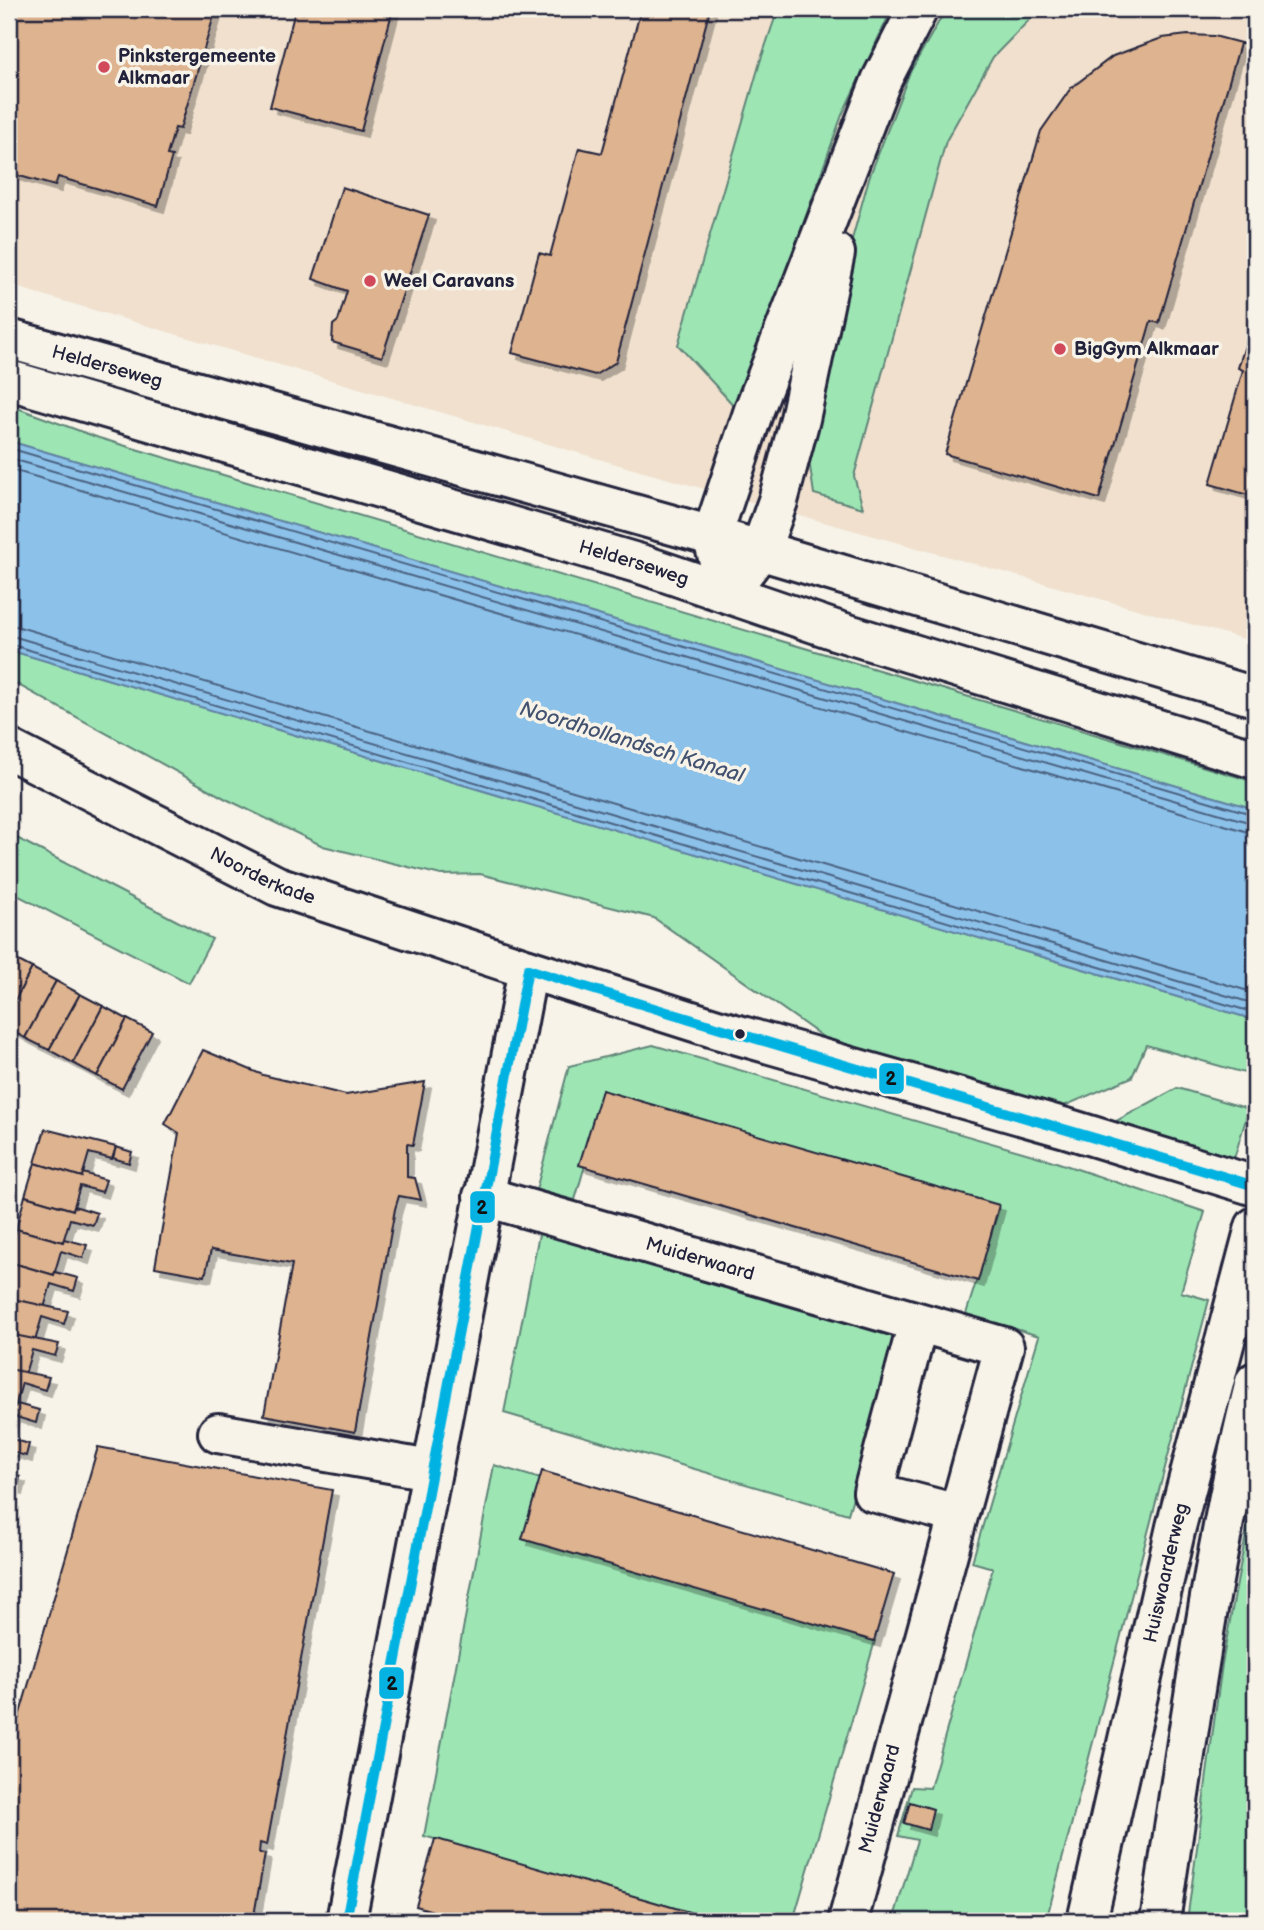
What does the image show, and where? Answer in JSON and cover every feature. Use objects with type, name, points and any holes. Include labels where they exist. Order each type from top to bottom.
[{"type":"main road","points":[[728,593],[712,536],[754,410],[881,81],[918,9]]},
{"type":"main road","points":[[728,593],[760,551],[778,501],[800,419],[858,141]]},
{"type":"main road","name":"Helderseweg","points":[[9,339],[712,536],[1255,697]]},
{"type":"main road","name":"Helderseweg","points":[[9,380],[644,565],[1255,760]]},
{"type":"main road","name":"Noorderkade","points":[[9,749],[278,886],[528,970],[716,1029],[1066,1128],[1255,1186]]},
{"type":"main road","points":[[346,1921],[482,1196],[528,970]]},
{"type":"main road","name":"Muiderwaard","points":[[482,1196],[1004,1347],[848,1921]]},
{"type":"main road","name":"Huiswaarderweg","points":[[1087,1921],[1173,1539],[1255,1227]]},
{"type":"main road","points":[[918,1323],[873,1492],[957,1514]]},
{"type":"main road","points":[[1160,1921],[1216,1560],[1234,1466],[1255,1382]]},
{"type":"main road","points":[[218,1433],[430,1470]]},
{"type":"shaded area","points":[[9,9],[1255,9],[1255,642],[633,469],[9,285]]},
{"type":"green space","points":[[778,9],[892,9],[842,115],[737,409],[678,345],[760,62]]},
{"type":"green space","points":[[946,9],[1040,9],[993,57],[946,141],[854,476],[863,508],[814,494],[807,446],[840,283],[869,178],[910,72]]},
{"type":"green space","points":[[9,405],[99,438],[1255,782],[1255,809],[9,441]]},
{"type":"green space","points":[[9,650],[1255,1020],[1255,1076],[1146,1045],[1132,1077],[1057,1109],[823,1037],[654,918],[480,874],[441,875],[323,846],[226,799],[9,680]]},
{"type":"green space","points":[[9,834],[212,939],[189,983],[9,891]]},
{"type":"green space","points":[[653,1045],[1050,1160],[1205,1212],[1181,1292],[1209,1300],[1046,1921],[893,1921],[917,1840],[898,1836],[912,1787],[930,1788],[993,1568],[972,1562],[1039,1336],[966,1314],[1000,1206],[606,1092],[575,1200],[536,1190],[569,1066]]},
{"type":"green space","points":[[1177,1088],[1249,1109],[1233,1162],[1107,1126]]},
{"type":"green space","points":[[541,1224],[903,1331],[848,1514],[504,1413]]},
{"type":"green space","points":[[494,1465],[544,1480],[527,1539],[875,1641],[793,1921],[720,1921],[424,1836]]},
{"type":"green space","points":[[1255,1486],[1255,1921],[1187,1921],[1222,1664]]},
{"type":"water","name":"Noordhollandsch Kanaal","points":[[9,441],[1255,809],[1255,1020],[9,650]]},
{"type":"building","name":"Pinkstergemeente Alkmaar","points":[[12,9],[216,9],[180,129],[175,128],[167,155],[172,156],[158,206],[58,177],[55,186],[9,173],[9,19]]},
{"type":"building","points":[[304,9],[393,9],[361,131],[270,107],[295,11],[303,13]]},
{"type":"building","points":[[641,9],[710,9],[616,362],[595,375],[512,353],[539,253],[550,256],[579,148],[602,153]]},
{"type":"building","points":[[1214,36],[1252,46],[1240,44],[1159,323],[1151,321],[1099,499],[945,454],[1041,131],[1071,88],[1113,56],[1162,38]]},
{"type":"building","points":[[342,187],[429,215],[382,357],[332,342],[333,325],[338,321],[347,291],[313,279]]},
{"type":"building","points":[[1248,336],[1255,338],[1255,497],[1210,484],[1243,370],[1238,368]]},
{"type":"building","points":[[9,956],[32,968],[9,1012]]},
{"type":"building","points":[[32,968],[56,981],[25,1038],[9,1029],[9,1012]]},
{"type":"building","points":[[56,981],[80,994],[49,1050],[25,1038]]},
{"type":"building","points":[[80,994],[103,1006],[73,1063],[49,1050]]},
{"type":"building","points":[[103,1006],[127,1019],[97,1076],[73,1063]]},
{"type":"building","points":[[127,1019],[152,1032],[122,1089],[97,1076]]},
{"type":"building","points":[[203,1050],[263,1075],[346,1095],[425,1082],[413,1145],[407,1144],[407,1177],[415,1178],[421,1200],[399,1196],[395,1209],[355,1432],[264,1415],[292,1264],[211,1250],[205,1276],[155,1267],[179,1133],[165,1124]]},
{"type":"building","points":[[602,1090],[999,1205],[978,1281],[579,1165]]},
{"type":"building","points":[[45,1129],[116,1147],[112,1159],[89,1153],[82,1177],[35,1163]]},
{"type":"building","points":[[116,1147],[132,1152],[129,1163],[113,1158]]},
{"type":"building","points":[[35,1163],[82,1177],[83,1173],[106,1180],[102,1192],[80,1186],[73,1210],[25,1196]]},
{"type":"building","points":[[25,1196],[73,1210],[74,1206],[97,1213],[93,1225],[70,1219],[63,1242],[16,1229]]},
{"type":"building","points":[[16,1229],[63,1242],[64,1239],[87,1245],[83,1258],[61,1251],[54,1275],[9,1262]]},
{"type":"building","points":[[9,1262],[54,1275],[55,1272],[78,1278],[74,1291],[51,1284],[44,1308],[9,1298]]},
{"type":"building","points":[[9,1298],[68,1311],[64,1324],[42,1317],[35,1341],[9,1334]]},
{"type":"building","points":[[9,1334],[59,1344],[55,1356],[32,1350],[25,1374],[9,1369]]},
{"type":"building","points":[[9,1369],[49,1377],[45,1390],[22,1383],[15,1407],[9,1406]]},
{"type":"building","points":[[17,1404],[39,1410],[36,1423],[13,1416],[9,1430],[9,1406],[15,1407]]},
{"type":"building","points":[[9,1438],[29,1444],[26,1456],[9,1451]]},
{"type":"building","points":[[98,1447],[332,1490],[267,1845],[260,1843],[259,1853],[265,1854],[253,1921],[9,1921],[9,1751]]},
{"type":"building","points":[[542,1471],[894,1574],[874,1641],[522,1539]]},
{"type":"building","points":[[9,1473],[20,1477],[17,1489],[9,1486]]},
{"type":"building","points":[[910,1802],[933,1809],[928,1830],[904,1823]]},
{"type":"building","points":[[435,1839],[720,1921],[467,1921],[416,1906]]},
{"type":"transit line","name":"2","points":[[528,969],[1255,1186]]},
{"type":"transit line","name":"2","points":[[346,1921],[528,969]]},
{"type":"place","name":"Pinkstergemeente Alkmaar","points":[[104,67]]},
{"type":"place","name":"Weel Caravans","points":[[370,281]]},
{"type":"place","name":"BigGym Alkmaar","points":[[1060,349]]}]
